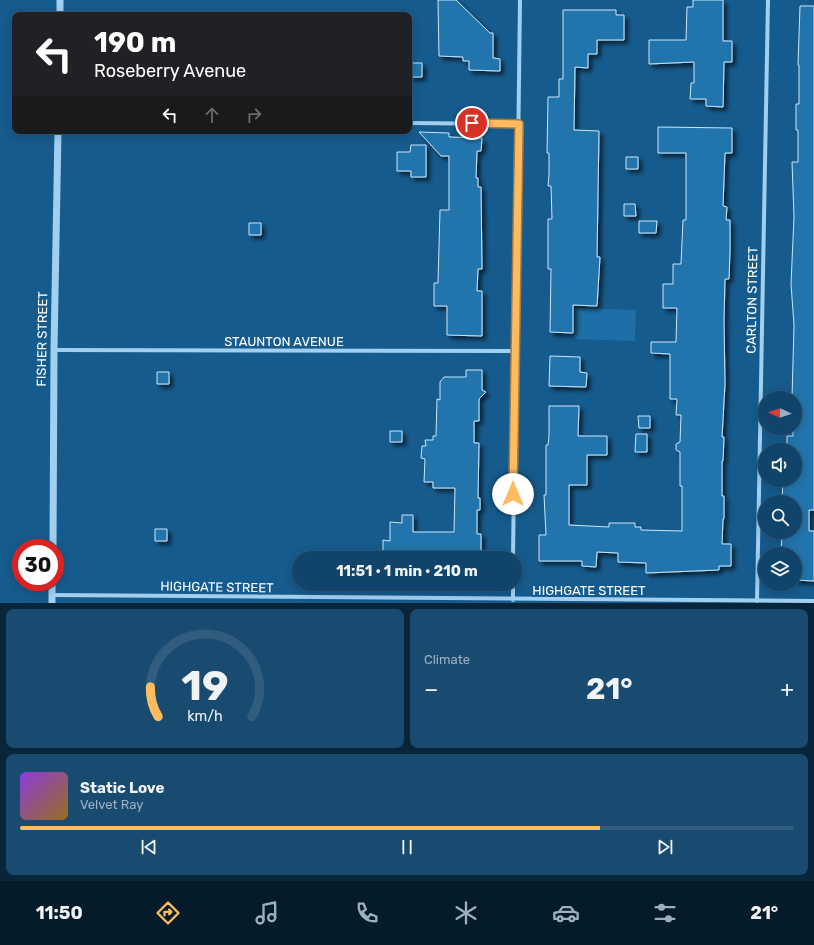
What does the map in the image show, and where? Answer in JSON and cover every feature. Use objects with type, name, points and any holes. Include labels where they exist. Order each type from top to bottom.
[{"type":"street","points":[[60,0],[60,12]]},
{"type":"street","points":[[513,551],[514,351],[520,0]]},
{"type":"street","name":"CARLTON STREET","points":[[757,600],[768,0]]},
{"type":"street","points":[[412,123],[519,124]]},
{"type":"street","name":"FISHER STREET","points":[[53,539],[54,350],[58,134]]},
{"type":"street","name":"STAUNTON AVENUE","points":[[54,350],[514,351]]},
{"type":"street","points":[[52,591],[52,603]]},
{"type":"street","points":[[512,600],[513,591]]},
{"type":"street","name":"HIGHGATE STREET","points":[[52,595],[720,602],[757,600],[814,601]]},
{"type":"shaded area","points":[[575,308],[636,310],[635,341],[574,339]]},
{"type":"building","points":[[438,0],[456,0],[490,33],[493,33],[493,58],[500,59],[500,71],[469,70],[469,61],[463,61],[463,57],[439,56]]},
{"type":"building","points":[[693,0],[723,0],[723,41],[732,41],[732,62],[724,62],[723,107],[706,106],[706,99],[690,99],[691,83],[694,83],[694,62],[649,64],[649,40],[686,40],[687,7],[693,7]]},
{"type":"building","points":[[800,6],[814,6],[814,510],[809,510],[809,531],[814,531],[814,581],[802,580],[802,547],[781,547],[782,539],[802,539],[802,495],[782,495],[783,487],[802,487],[802,443],[787,443],[787,436],[802,435],[802,391],[792,391],[794,325],[791,284],[794,217],[792,162],[798,162],[796,104],[799,104],[798,65]]},
{"type":"building","points":[[563,10],[616,10],[616,15],[624,15],[624,40],[597,40],[597,54],[588,54],[588,68],[575,67],[574,130],[599,131],[597,257],[600,257],[597,306],[573,305],[573,333],[550,332],[551,269],[548,269],[548,219],[552,219],[551,186],[548,186],[548,97],[559,97],[559,79],[563,79]]},
{"type":"building","points":[[412,63],[422,63],[422,77],[412,77]]},
{"type":"building","points":[[658,127],[732,128],[732,153],[725,153],[723,206],[727,207],[726,220],[730,220],[730,250],[729,279],[725,279],[725,384],[722,437],[724,437],[722,461],[722,496],[724,496],[724,519],[722,544],[731,544],[731,566],[719,566],[719,570],[646,573],[646,563],[618,562],[618,553],[597,552],[596,567],[582,566],[582,561],[539,561],[539,535],[546,535],[544,495],[546,495],[546,445],[548,445],[549,436],[549,406],[579,406],[578,436],[607,436],[607,455],[587,455],[587,485],[569,485],[569,525],[609,527],[609,523],[635,523],[635,527],[641,527],[641,530],[682,531],[680,452],[676,450],[676,444],[680,442],[681,415],[676,415],[677,399],[670,399],[670,354],[651,353],[651,342],[676,342],[677,308],[663,308],[663,284],[673,284],[673,264],[681,264],[683,220],[686,220],[686,153],[658,153]]},
{"type":"building","points":[[419,132],[449,133],[449,137],[482,138],[481,151],[477,151],[476,178],[478,178],[478,187],[481,187],[482,269],[478,269],[477,291],[482,291],[482,336],[447,335],[447,306],[434,306],[434,283],[438,283],[440,210],[449,210],[449,156],[441,156]]},
{"type":"building","points":[[411,145],[426,145],[426,177],[411,177],[411,171],[397,171],[397,152],[410,152]]},
{"type":"building","points":[[626,157],[638,157],[638,169],[626,169]]},
{"type":"building","points":[[624,204],[635,204],[636,216],[624,216]]},
{"type":"building","points":[[639,221],[657,221],[656,233],[639,233]]},
{"type":"building","points":[[249,223],[261,223],[261,235],[249,235]]},
{"type":"building","points":[[550,356],[580,357],[580,372],[587,373],[586,387],[549,386]]},
{"type":"building","points":[[466,370],[482,370],[482,390],[486,392],[479,399],[479,421],[474,421],[474,443],[479,443],[478,498],[480,498],[480,510],[477,510],[477,534],[481,534],[481,551],[383,551],[383,540],[390,541],[390,522],[402,523],[402,515],[413,515],[413,532],[454,532],[455,488],[433,488],[433,482],[424,482],[425,459],[421,458],[422,446],[426,446],[425,440],[433,440],[433,436],[436,436],[437,399],[440,400],[440,382],[444,377],[466,377]]},
{"type":"building","points":[[157,372],[169,372],[169,384],[157,384]]},
{"type":"building","points":[[638,416],[650,416],[650,428],[639,428]]},
{"type":"building","points":[[390,431],[402,431],[402,442],[390,442]]},
{"type":"building","points":[[636,434],[647,434],[647,452],[635,452]]},
{"type":"building","points":[[155,529],[167,529],[167,541],[155,541]]},
{"type":"route","points":[[472,123],[519,124],[514,351],[513,494]]}]
